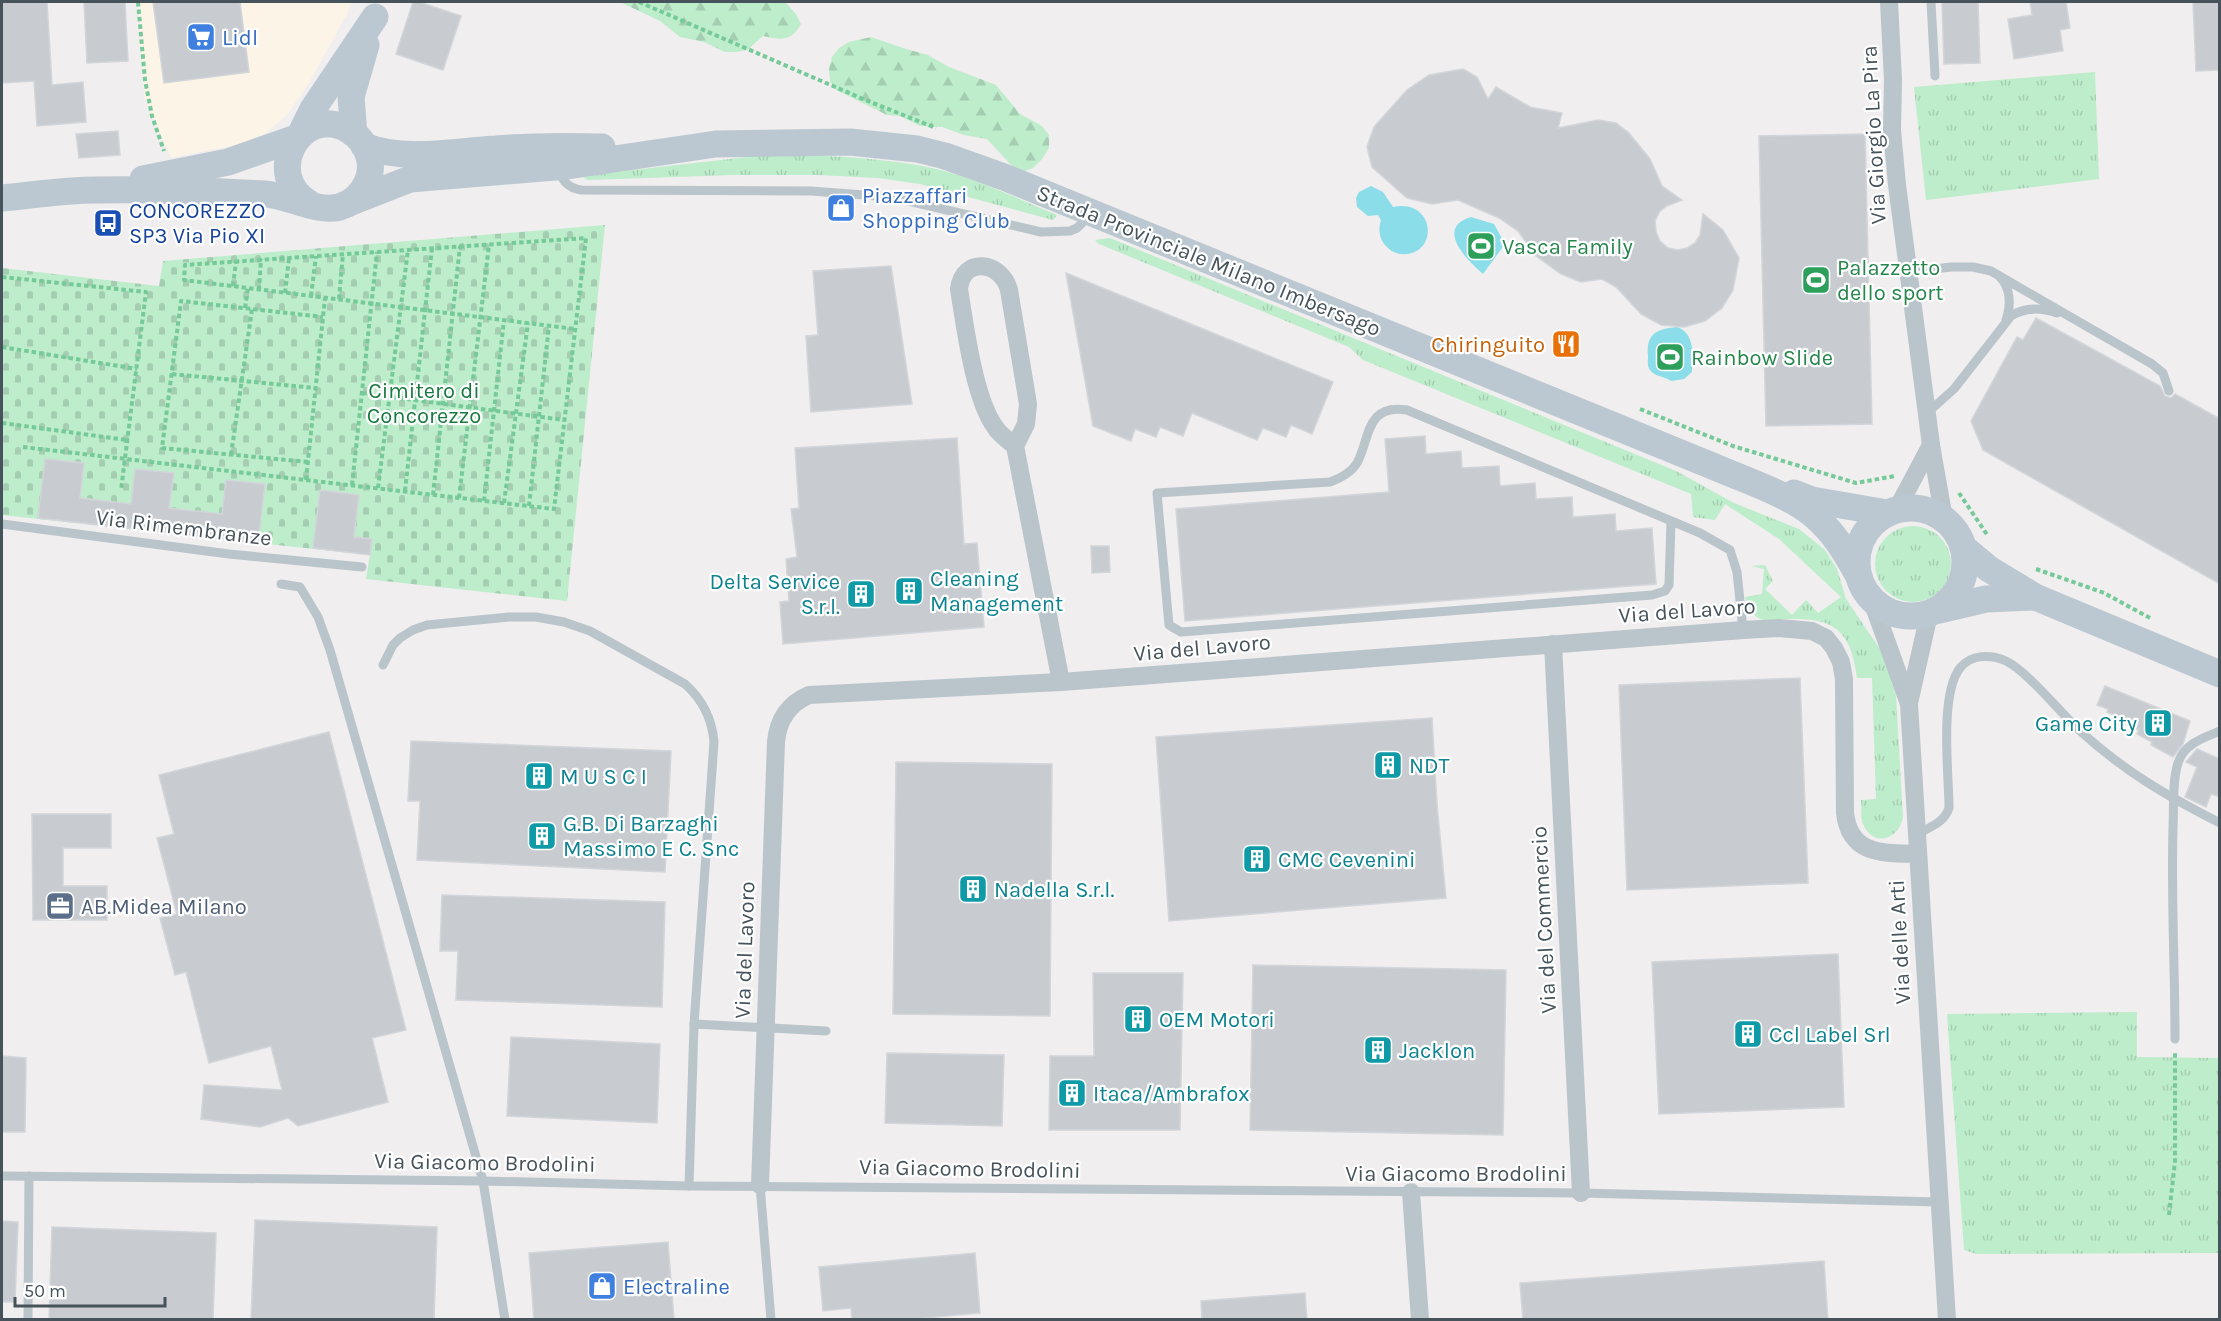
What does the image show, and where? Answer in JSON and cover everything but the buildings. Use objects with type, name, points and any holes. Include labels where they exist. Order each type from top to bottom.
[{"type":"main road","points":[[310,204],[294,190],[287,171],[289,153],[314,109],[380,7]]},
{"type":"main road","points":[[2,198],[95,190],[268,194],[327,208],[344,205],[361,192],[369,177],[370,160],[359,140],[351,97],[380,7]]},
{"type":"main road","points":[[95,190],[228,162],[327,125],[342,127],[359,140]]},
{"type":"main road","name":"Strada Provinciale Milano Imbersago","points":[[359,140],[386,152],[408,154],[522,148],[689,147]]},
{"type":"main road","name":"Strada Provinciale Milano Imbersago","points":[[344,205],[410,179],[556,166],[689,147],[739,143],[850,142],[916,149],[981,168],[1092,212],[1710,465],[1799,505],[1813,514],[1838,540],[1857,573]]},
{"type":"main road","name":"Strada Provinciale Milano Imbersago","points":[[1710,465],[1812,500],[1892,511]]},
{"type":"main road","points":[[1934,612],[1952,598],[1962,583],[1966,566],[1964,548],[1957,532],[1944,519],[1930,510],[1914,507],[1892,511],[1872,523],[1862,537],[1856,555],[1857,573],[1863,588],[1872,601],[1886,611],[1907,617],[1934,612],[1986,599],[2035,597]]},
{"type":"main road","points":[[1964,548],[1989,569],[2035,597],[2220,674]]},
{"type":"street","name":"Via Giorgio La Pira","points":[[1889,2],[1893,141],[1930,445],[1944,519]]},
{"type":"street","points":[[1015,446],[1026,424],[1028,404],[1009,290],[998,272],[992,268],[980,266],[964,275],[959,289],[978,389],[986,412],[995,428],[1015,446],[1061,682]]},
{"type":"street","points":[[1892,511],[1914,477],[1930,445]]},
{"type":"street","name":"Via delle Arti","points":[[1872,601],[1909,704],[1947,1320]]},
{"type":"street","name":"Via delle Arti","points":[[1909,704],[1934,612]]},
{"type":"street","name":"Via del Lavoro","points":[[760,1185],[777,731],[788,709],[797,700],[820,693],[1061,682],[1743,630],[1779,628],[1812,632],[1826,638],[1841,662],[1844,679],[1845,813],[1850,832],[1863,847],[1875,851],[1918,854]]},
{"type":"street","name":"Via del Commercio","points":[[1553,644],[1581,1193]]},
{"type":"street","points":[[1411,1192],[1420,1320]]},
{"type":"lane","points":[[1931,2],[1935,76]]},
{"type":"lane","points":[[556,166],[566,184],[572,189],[811,191],[891,197],[1041,232],[1070,231],[1077,228],[1092,212]]},
{"type":"lane","points":[[1908,272],[1951,267],[1973,267],[1991,271],[2152,364],[2163,373],[2169,391]]},
{"type":"lane","points":[[1991,271],[2005,282],[2007,288],[2009,305],[2006,323]]},
{"type":"lane","points":[[1926,414],[1954,389],[2017,312],[2048,310],[2064,315]]},
{"type":"lane","points":[[1671,522],[1669,585],[1665,591],[1652,595],[1181,632],[1169,625],[1157,493],[1330,482],[1346,475],[1356,465],[1368,430],[1376,419],[1387,412],[1400,409],[1700,533],[1730,550],[1737,572],[1743,630]]},
{"type":"lane","name":"Via Rimembranze","points":[[2,524],[229,554],[362,567]]},
{"type":"lane","points":[[281,584],[300,587],[318,617],[330,650],[483,1181],[505,1320]]},
{"type":"lane","points":[[383,665],[393,645],[400,638],[427,625],[509,617],[536,617],[564,622],[590,631],[685,684],[696,694],[707,710],[714,742],[694,1024],[689,1186]]},
{"type":"lane","points":[[1917,834],[1939,823],[1949,808],[1948,721],[1952,689],[1960,668],[1984,656],[2000,658],[2016,667],[2078,729],[2118,764],[2143,782],[2220,823]]},
{"type":"lane","points":[[2175,1039],[2174,922],[2171,886],[2177,764],[2195,741],[2220,731]]},
{"type":"lane","points":[[694,1024],[826,1031]]},
{"type":"lane","name":"Via Giacomo Brodolini","points":[[2,1176],[483,1181],[689,1186],[1581,1193],[1939,1202]]},
{"type":"lane","points":[[28,1320],[29,1176]]},
{"type":"lane","points":[[760,1185],[771,1320]]},
{"type":"path","points":[[138,2],[145,80],[152,116],[166,158]]},
{"type":"path","points":[[639,2],[940,130]]},
{"type":"path","points":[[23,447],[554,509],[586,238],[185,265],[184,280],[575,329]]},
{"type":"path","points":[[459,498],[489,245]]},
{"type":"path","points":[[433,495],[460,246]]},
{"type":"path","points":[[405,491],[432,248]]},
{"type":"path","points":[[378,488],[408,250]]},
{"type":"path","points":[[352,485],[377,252]]},
{"type":"path","points":[[339,299],[343,254]]},
{"type":"path","points":[[311,296],[316,256]]},
{"type":"path","points":[[285,293],[289,258]]},
{"type":"path","points":[[259,290],[261,259]]},
{"type":"path","points":[[233,286],[236,261]]},
{"type":"path","points":[[2,277],[146,292],[121,490]]},
{"type":"path","points":[[245,308],[248,288]]},
{"type":"path","points":[[306,480],[325,298]]},
{"type":"path","points":[[308,462],[162,448],[181,301],[323,317]]},
{"type":"path","points":[[231,454],[252,309]]},
{"type":"path","points":[[484,501],[504,320]]},
{"type":"path","points":[[504,503],[528,323]]},
{"type":"path","points":[[529,506],[549,326]]},
{"type":"path","points":[[2,347],[136,369]]},
{"type":"path","points":[[172,374],[315,388]]},
{"type":"path","points":[[362,393],[564,420]]},
{"type":"path","points":[[1634,406],[1733,446],[1856,483],[1904,475],[1914,477]]},
{"type":"path","points":[[2,423],[127,440]]},
{"type":"path","points":[[1937,480],[1953,483],[1978,523],[1994,543]]},
{"type":"path","points":[[2031,566],[2104,593],[2160,623]]},
{"type":"path","points":[[2169,1215],[2175,1161],[2175,1039]]},
{"type":"shaded area","points":[[138,2],[351,2],[347,14],[309,83],[287,115],[266,133],[241,144],[171,158],[144,97]]},
{"type":"green space","points":[[620,2],[785,2],[796,14],[801,24],[790,37],[781,39],[763,36],[747,50],[725,52],[704,42],[680,37],[660,21]]},
{"type":"green space","points":[[871,37],[928,55],[949,67],[996,85],[1020,114],[1042,126],[1049,135],[1049,148],[1042,159],[1033,168],[1022,172],[1012,166],[987,139],[964,135],[942,127],[920,126],[900,116],[887,115],[836,90],[830,81],[829,69],[832,57],[839,48],[849,42]]},
{"type":"green space","points":[[2095,72],[2099,179],[1926,200],[1914,87]]},
{"type":"green space","points":[[756,156],[846,157],[923,166],[991,187],[1057,215],[1053,220],[920,184],[878,178],[732,175],[588,180],[581,176]]},
{"type":"green space","name":"Cimitero di Concorezzo","points":[[605,225],[567,601],[366,579],[370,555],[2,515],[2,268],[159,286],[163,261]]},
{"type":"green space","points":[[1110,238],[1676,471],[1734,503],[1799,529],[1825,550],[1837,569],[1846,599],[1882,652],[1896,696],[1903,818],[1896,832],[1885,838],[1878,838],[1867,831],[1862,819],[1861,800],[1876,799],[1872,678],[1857,678],[1853,657],[1847,642],[1839,631],[1828,624],[1815,621],[1760,619],[1754,615],[1745,597],[1762,594],[1764,569],[1751,566],[1765,565],[1773,581],[1765,589],[1792,615],[1806,600],[1818,613],[1841,597],[1779,539],[1725,504],[1715,520],[1693,517],[1691,494],[1363,360],[1349,347],[1099,244],[1095,240]]},
{"type":"green space","points":[[1906,526],[1920,526],[1934,532],[1945,543],[1951,557],[1948,579],[1940,591],[1920,602],[1906,602],[1892,596],[1881,585],[1875,571],[1875,557],[1881,543],[1892,532]]},
{"type":"green space","points":[[2137,1012],[2137,1057],[2219,1058],[2219,1253],[1976,1254],[1964,1250],[1947,1014]]},
{"type":"water","points":[[1371,186],[1383,192],[1393,207],[1406,206],[1417,210],[1424,217],[1428,235],[1418,250],[1404,254],[1390,250],[1381,237],[1379,230],[1381,220],[1378,215],[1368,216],[1357,207],[1356,198],[1359,192]]},
{"type":"water","name":"Vasca Family","points":[[1471,217],[1494,224],[1505,244],[1483,274],[1463,253],[1455,236],[1455,229],[1460,222]]},
{"type":"water","name":"Rainbow Slide","points":[[1677,327],[1687,334],[1692,345],[1692,372],[1684,379],[1671,381],[1650,370],[1648,349],[1654,334],[1663,329]]},
{"type":"place","name":"Lidl","points":[[201,37]]},
{"type":"place","name":"Piazzaffari Shopping Club","points":[[841,208]]},
{"type":"place","name":"CONCOREZZO SP3 Via Pio XI","points":[[108,223]]},
{"type":"place","name":"Vasca Family","points":[[1481,246]]},
{"type":"place","name":"Palazzetto dello sport","points":[[1816,280]]},
{"type":"place","name":"Chiringuito","points":[[1566,344]]},
{"type":"place","name":"Rainbow Slide","points":[[1670,357]]},
{"type":"place","name":"Cleaning Management","points":[[909,591]]},
{"type":"place","name":"Delta Service S.r.l.","points":[[861,594]]},
{"type":"place","name":"Game City","points":[[2158,723]]},
{"type":"place","name":"NDT","points":[[1388,765]]},
{"type":"place","name":"M U S C I","points":[[539,776]]},
{"type":"place","name":"G.B. Di Barzaghi Massimo E C. Snc","points":[[542,836]]},
{"type":"place","name":"CMC Cevenini","points":[[1257,859]]},
{"type":"place","name":"Nadella S.r.l.","points":[[973,889]]},
{"type":"place","name":"AB.Midea Milano","points":[[60,906]]},
{"type":"place","name":"OEM Motori","points":[[1138,1019]]},
{"type":"place","name":"Ccl Label Srl","points":[[1748,1034]]},
{"type":"place","name":"Jacklon","points":[[1378,1050]]},
{"type":"place","name":"Itaca/Ambrafox","points":[[1072,1093]]},
{"type":"place","name":"Electraline","points":[[602,1286]]}]
